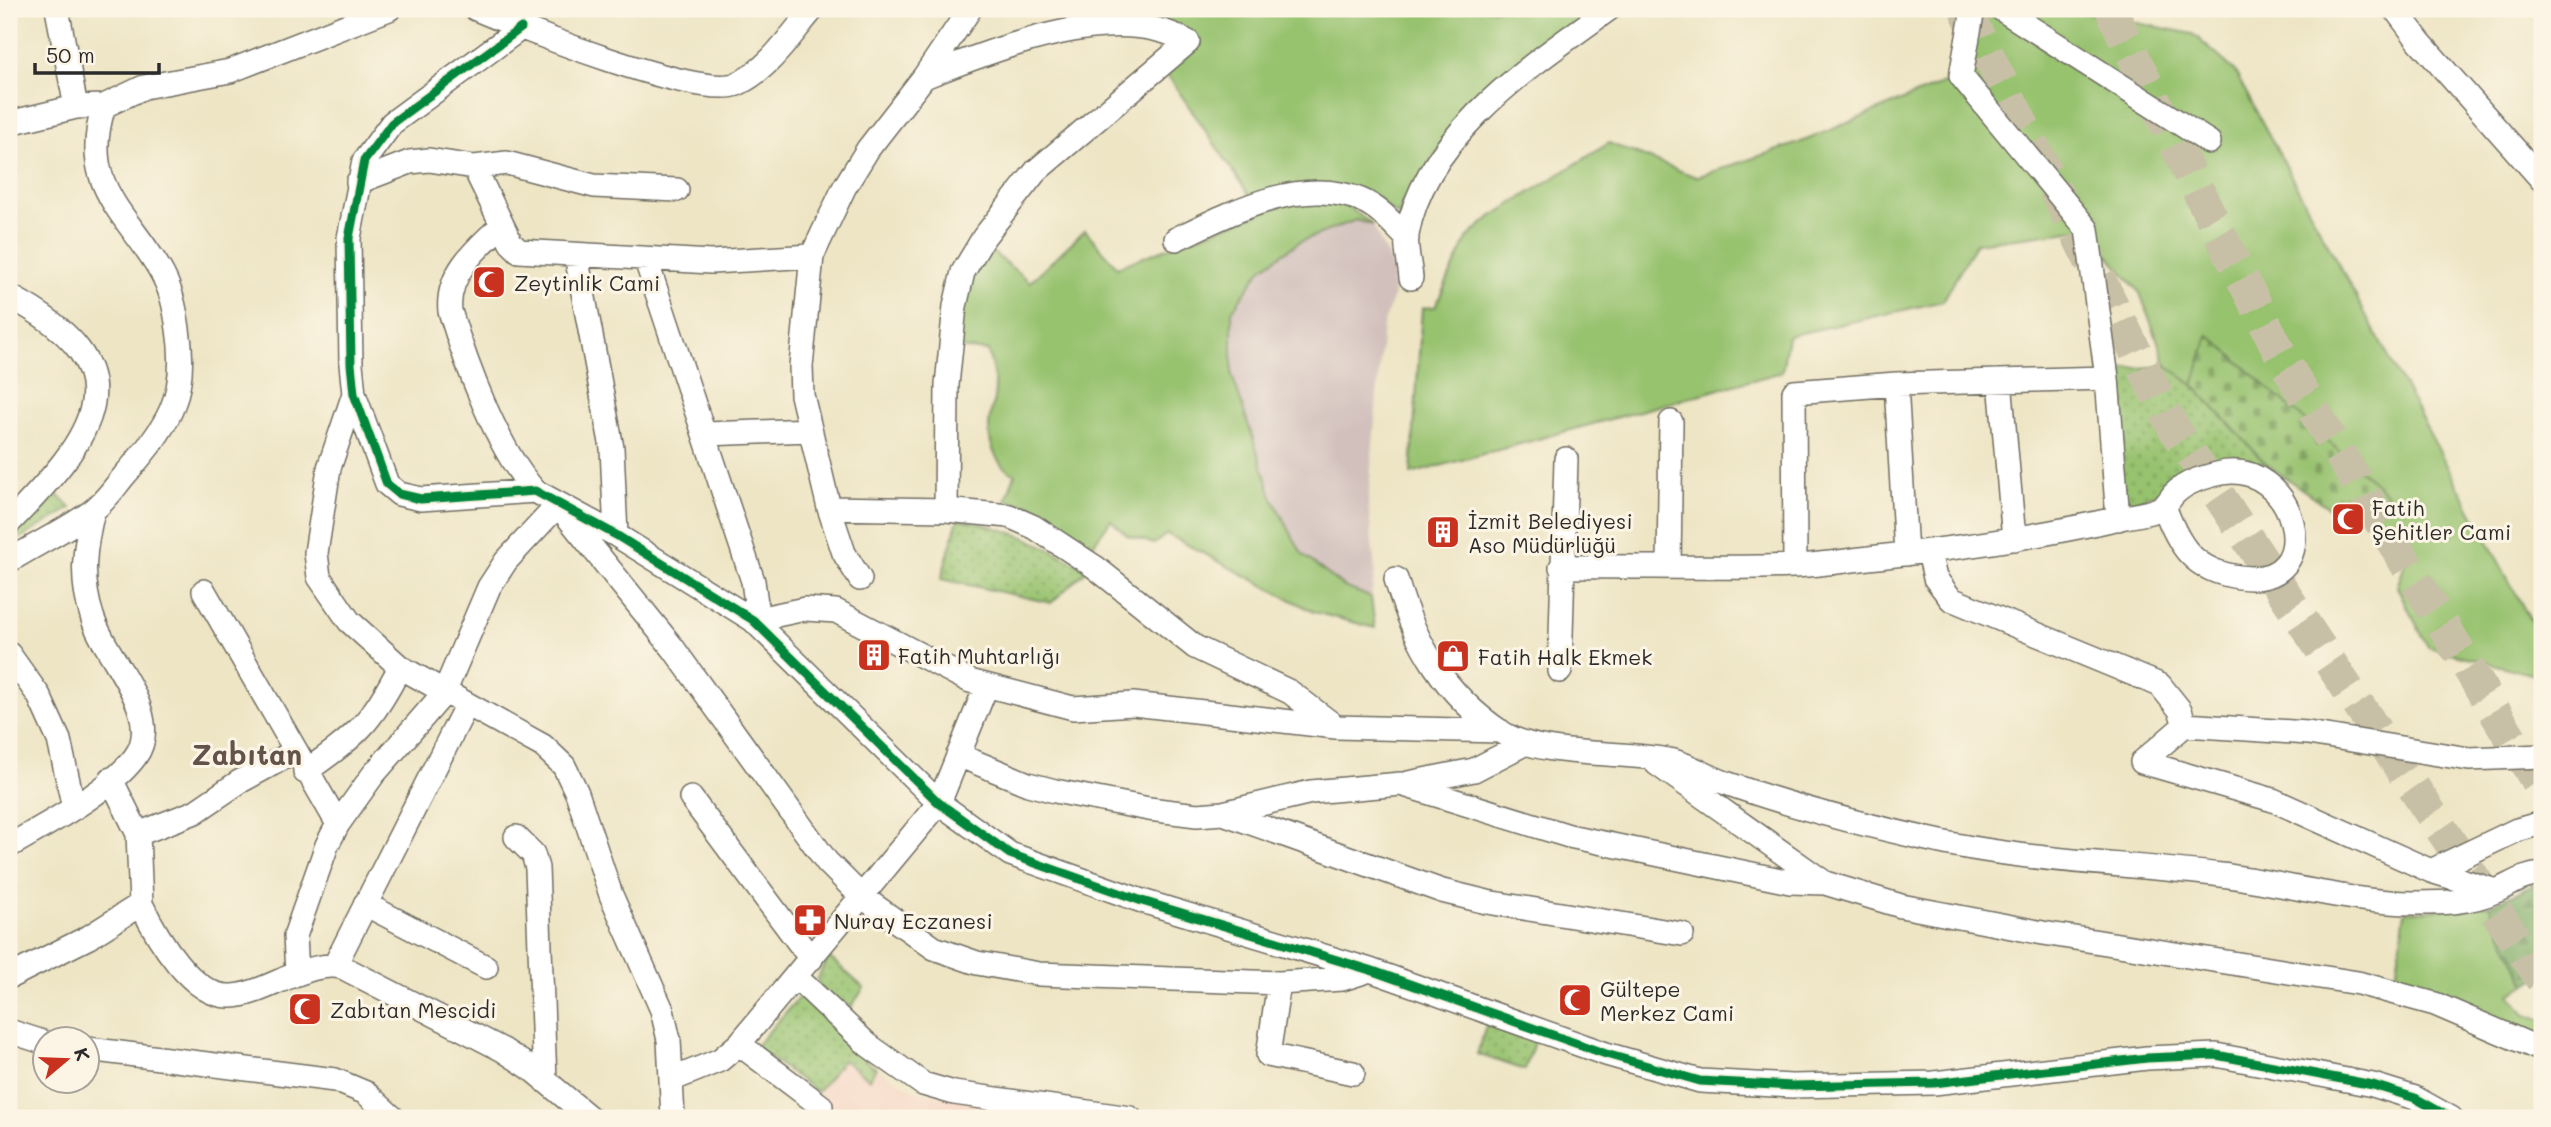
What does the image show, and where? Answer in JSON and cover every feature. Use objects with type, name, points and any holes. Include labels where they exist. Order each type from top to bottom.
[{"type":"street","points":[[57,9],[76,107]]},
{"type":"street","points":[[9,122],[76,107],[104,106],[144,88],[217,74],[257,62],[389,9]]},
{"type":"street","points":[[476,9],[521,28],[676,80],[723,88],[744,80],[759,69],[813,9]]},
{"type":"street","points":[[860,579],[845,553],[829,508],[802,395],[801,366],[812,256],[844,188],[868,149],[924,77],[970,9]]},
{"type":"street","points":[[1411,278],[1407,238],[1423,187],[1451,144],[1525,69],[1609,9]]},
{"type":"street","points":[[1973,9],[1961,76],[2087,229],[2107,379],[2118,519]]},
{"type":"street","points":[[2001,9],[2209,142]]},
{"type":"street","points":[[2395,9],[2542,180]]},
{"type":"street","points":[[924,77],[1060,25],[1110,15],[1133,16],[1145,20],[1188,42],[1036,171],[984,237],[963,272],[955,306],[947,385],[946,510]]},
{"type":"street","points":[[521,28],[392,123],[370,148],[358,182],[349,238],[354,394],[387,484],[399,494],[421,499],[535,492]]},
{"type":"street","points":[[9,561],[93,511],[162,427],[179,394],[179,336],[169,286],[110,200],[103,183],[98,134],[104,106]]},
{"type":"street","points":[[358,182],[420,160],[474,167],[507,163],[594,186],[677,190]]},
{"type":"street","points":[[474,167],[511,243],[519,251],[646,260],[740,261],[812,256]]},
{"type":"street","points":[[1176,239],[1219,218],[1266,202],[1321,192],[1363,201],[1391,221],[1407,238]]},
{"type":"street","points":[[502,225],[463,266],[449,299],[456,330],[500,437],[513,463],[535,492],[616,535],[752,620],[939,803],[989,841],[1037,866],[1142,901],[1370,970],[1519,1026],[1700,1081],[1791,1086],[1897,1085],[2147,1058],[2216,1055],[2372,1085],[2415,1098],[2451,1118]]},
{"type":"street","points":[[576,256],[612,448],[616,535]]},
{"type":"street","points":[[646,260],[753,581],[756,603],[752,620]]},
{"type":"street","points":[[9,296],[52,325],[76,348],[91,372],[96,393],[77,444],[39,493],[9,523]]},
{"type":"street","points":[[1795,566],[1794,392],[1896,384],[2107,379]]},
{"type":"street","points":[[2000,381],[2014,540]]},
{"type":"street","points":[[1896,384],[1917,553],[1951,599],[2160,685],[2180,710],[2185,726]]},
{"type":"street","points":[[354,394],[329,468],[316,566],[324,588],[349,621],[400,667],[466,706],[543,746],[555,755],[571,779],[611,895],[662,1010],[668,1040],[673,1118]]},
{"type":"street","points":[[1669,566],[1671,422]]},
{"type":"street","points":[[706,434],[809,430]]},
{"type":"street","points":[[1560,671],[1566,459]]},
{"type":"street","points":[[1561,567],[1795,566],[2014,540],[2118,519],[2164,506],[2182,486],[2231,472],[2251,474],[2271,488],[2290,513],[2295,534],[2290,557],[2285,566],[2267,577],[2242,578],[2212,572],[2198,564],[2182,545],[2164,506]]},
{"type":"street","points":[[297,974],[295,936],[327,845],[338,824],[373,775],[443,693],[489,587],[506,561],[558,505]]},
{"type":"street","points":[[558,505],[673,648],[812,844],[861,896],[934,948],[954,957],[1014,971],[1279,983],[1342,979],[1370,970]]},
{"type":"street","points":[[829,508],[946,510],[1009,516],[1034,527],[1095,567],[1195,647],[1290,692],[1336,727]]},
{"type":"street","points":[[9,846],[74,808],[111,779],[136,756],[142,746],[144,725],[137,699],[101,638],[86,594],[85,546],[93,511]]},
{"type":"street","points":[[1396,579],[1406,614],[1432,666],[1458,695],[1500,731],[1524,744],[1676,762],[1723,782],[1770,797],[1926,839],[1979,850],[2244,878],[2384,902],[2459,901],[2496,891],[2522,877],[2542,874]]},
{"type":"street","points":[[204,591],[338,824]]},
{"type":"street","points":[[752,620],[805,609],[836,611],[953,673],[986,687],[1083,709],[1133,704],[1336,727],[1500,731]]},
{"type":"street","points":[[9,654],[39,696],[59,740],[74,808]]},
{"type":"street","points":[[138,834],[195,812],[239,782],[300,762],[367,724],[400,667]]},
{"type":"street","points":[[671,1080],[720,1060],[739,1044],[797,978],[939,803],[986,687]]},
{"type":"street","points":[[335,965],[466,706]]},
{"type":"street","points":[[2496,891],[2431,871],[2273,800],[2142,762],[2185,726],[2308,733],[2469,759],[2542,756]]},
{"type":"street","points":[[958,755],[1055,791],[1197,815],[1223,813],[1311,792],[1401,784],[1474,770],[1524,744]]},
{"type":"street","points":[[1647,757],[1825,883]]},
{"type":"street","points":[[111,779],[138,834],[141,904],[160,939],[195,982],[212,993],[241,995],[297,974],[335,965],[503,1050],[590,1118]]},
{"type":"street","points":[[1401,784],[1569,836],[1790,882],[1825,883],[1901,906],[2043,933],[2357,983],[2435,1004],[2542,1051]]},
{"type":"street","points":[[691,798],[811,959]]},
{"type":"street","points":[[1223,813],[1442,891],[1487,902],[1682,934]]},
{"type":"street","points":[[2431,871],[2517,830],[2542,823]]},
{"type":"street","points":[[516,836],[533,854],[537,868],[545,1081]]},
{"type":"street","points":[[9,976],[89,937],[141,904]]},
{"type":"street","points":[[365,904],[485,967]]},
{"type":"street","points":[[797,978],[868,1045],[923,1084],[954,1093],[1130,1118]]},
{"type":"street","points":[[1279,983],[1268,1055],[1353,1073]]},
{"type":"street","points":[[9,1031],[32,1038]]},
{"type":"street","points":[[739,1044],[821,1106]]},
{"type":"street","points":[[102,1051],[335,1080],[366,1093],[393,1118]]},
{"type":"shaded area","points":[[1357,220],[1373,225],[1392,267],[1394,294],[1383,325],[1368,503],[1375,571],[1371,597],[1344,587],[1302,554],[1273,499],[1232,375],[1232,311],[1261,269],[1299,243]]},
{"type":"shaded area","points":[[843,1060],[869,1078],[876,1068],[914,1091],[1017,1109],[1015,1118],[814,1118],[825,1098],[817,1092]]},
{"type":"green space","points":[[1137,9],[1595,9],[1503,74],[1450,130],[1398,215],[1382,205],[1252,199],[1162,67],[1181,37]]},
{"type":"green space","points":[[1973,9],[2067,9],[2193,34],[2234,70],[2542,642],[2542,677],[2428,647],[2397,587],[2405,563],[2372,514],[2387,495],[2208,336],[2193,385],[2167,366],[2140,293],[2086,229],[1976,243],[1943,301],[1788,336],[1782,372],[1411,474],[1422,308],[1435,307],[1468,237],[1488,219],[1609,143],[1696,177],[1799,143],[1961,76]]},
{"type":"green space","points":[[1320,199],[1344,204],[1373,225],[1356,220],[1299,242],[1261,269],[1232,311],[1232,375],[1273,499],[1302,554],[1344,587],[1371,597],[1375,628],[1314,612],[1167,534],[1154,544],[1127,535],[1111,520],[1086,554],[1034,507],[1006,500],[1015,474],[997,458],[989,434],[995,390],[988,351],[956,348],[965,281],[986,247],[1030,282],[1085,230],[1117,267],[1284,204]]},
{"type":"green space","points":[[2209,335],[2387,494],[2372,514],[2352,500],[2349,503],[2338,496],[2329,508],[2266,464],[2193,385]]},
{"type":"green space","points":[[2167,366],[2193,385],[2266,464],[2224,469],[2122,506],[2111,370]]},
{"type":"green space","points":[[52,490],[71,508],[9,545],[9,537]]},
{"type":"green space","points":[[958,519],[1026,538],[1087,570],[1051,603],[941,579]]},
{"type":"green space","points":[[2542,881],[2542,975],[2526,985],[2489,905]]},
{"type":"green space","points":[[2489,905],[2526,985],[2510,994],[2524,1013],[2542,1020],[2542,1040],[2395,983],[2405,912]]},
{"type":"green space","points":[[829,957],[864,988],[845,1016],[819,986],[817,978]]},
{"type":"green space","points":[[800,996],[845,1037],[842,1042],[876,1068],[869,1079],[843,1060],[817,1092],[755,1047]]},
{"type":"green space","points":[[1487,1023],[1535,1039],[1525,1070],[1477,1054]]},
{"type":"tunnel","points":[[1965,9],[2173,427],[2542,980]]},
{"type":"tunnel","points":[[2111,9],[2186,167],[2285,363],[2542,790]]},
{"type":"cycle path","points":[[521,28],[392,123],[364,161],[349,238],[351,364],[354,394],[387,484],[399,494],[421,499],[535,491],[616,535],[753,620],[939,803],[1010,854],[1142,901],[1370,970],[1606,1054],[1700,1081],[1792,1086],[1934,1083],[2147,1058],[2216,1055],[2373,1085],[2415,1098],[2451,1118]]},
{"type":"place","name":"Zeytinlik Cami","points":[[489,282]]},
{"type":"place","name":"Fatih Şehitler Cami","points":[[2348,519]]},
{"type":"place","name":"İzmit Belediyesi Aso Müdürlüğü","points":[[1443,532]]},
{"type":"place","name":"Fatih Muhtarlığı","points":[[874,655]]},
{"type":"place","name":"Fatih Halk Ekmek","points":[[1453,656]]},
{"type":"place","name":"Nuray Eczanesi","points":[[810,920]]},
{"type":"place","name":"Gültepe Merkez Cami","points":[[1575,1000]]},
{"type":"place","name":"Zabıtan Mescidi","points":[[305,1009]]},
{"type":"district","name":"Zabıtan","points":[[247,754]]}]
